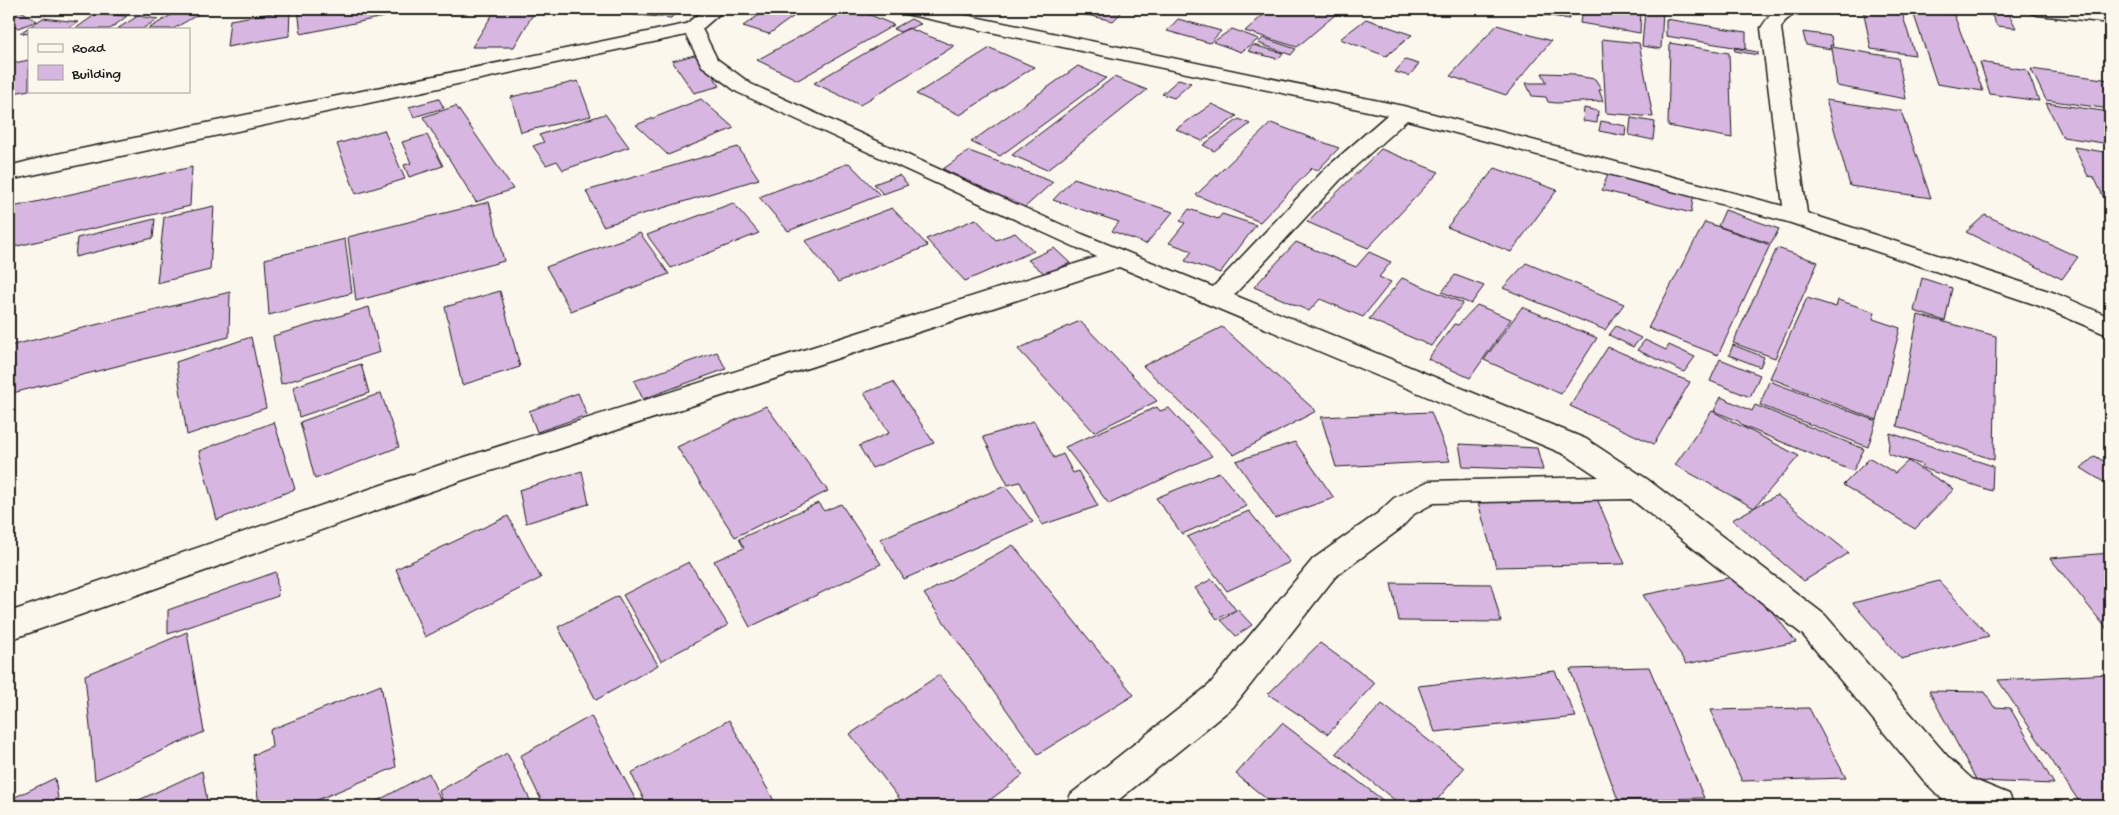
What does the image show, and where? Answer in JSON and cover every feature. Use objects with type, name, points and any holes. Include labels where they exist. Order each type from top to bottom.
[{"type":"street","points":[[9,173],[52,162],[692,28],[716,9]]},
{"type":"street","points":[[910,9],[1403,112],[1796,217],[2046,299],[2110,327]]},
{"type":"street","points":[[1791,9],[1778,17],[1771,28],[1796,217]]},
{"type":"street","points":[[2038,9],[2110,18]]},
{"type":"street","points":[[692,28],[708,62],[744,88],[1065,235],[1576,447],[1637,486],[1814,625],[1937,770],[1959,791],[1996,806]]},
{"type":"street","points":[[1217,298],[1332,175],[1403,112]]},
{"type":"street","points":[[9,626],[453,472],[1121,258]]},
{"type":"street","points":[[1084,806],[1221,696],[1324,568],[1389,521],[1404,506],[1430,492],[1637,486]]},
{"type":"building","points":[[18,9],[37,21],[18,28],[9,22],[9,10]]},
{"type":"building","points":[[68,9],[122,9],[115,13]]},
{"type":"building","points":[[181,9],[204,11],[175,28],[150,28]]},
{"type":"building","points":[[298,9],[392,9],[393,15],[301,34]]},
{"type":"building","points":[[496,9],[536,9],[514,47],[472,47]]},
{"type":"building","points":[[605,9],[679,9],[671,18],[602,12]]},
{"type":"building","points":[[768,9],[804,9],[769,34],[743,26]]},
{"type":"building","points":[[850,9],[856,9],[894,25],[798,80],[757,60]]},
{"type":"building","points":[[1061,9],[1114,9],[1123,11],[1113,21]]},
{"type":"building","points":[[1270,9],[1342,9],[1297,47],[1245,31]]},
{"type":"building","points":[[1511,9],[1571,9],[1569,19]]},
{"type":"building","points":[[1582,9],[1641,9],[1640,33],[1580,23]]},
{"type":"building","points":[[1645,9],[1663,9],[1661,49],[1642,46]]},
{"type":"building","points":[[1664,9],[1690,9],[1690,13]]},
{"type":"building","points":[[1863,9],[1901,10],[1915,55],[1871,49]]},
{"type":"building","points":[[1912,9],[1954,15],[1983,91],[1937,84]]},
{"type":"building","points":[[290,10],[289,36],[227,47],[230,20]]},
{"type":"building","points":[[1989,10],[2008,12],[2016,28],[1997,26]]},
{"type":"building","points":[[96,14],[127,16],[111,28],[76,28]]},
{"type":"building","points":[[138,16],[158,19],[144,28],[119,28]]},
{"type":"building","points":[[43,18],[78,22],[69,28],[28,28],[28,34],[20,33]]},
{"type":"building","points":[[911,19],[921,24],[900,32],[893,29]]},
{"type":"building","points":[[1178,19],[1221,31],[1210,43],[1167,31]]},
{"type":"building","points":[[1366,19],[1412,35],[1386,56],[1340,39]]},
{"type":"building","points":[[1666,19],[1746,32],[1746,49],[1666,36]]},
{"type":"building","points":[[1497,25],[1551,41],[1506,95],[1450,76]]},
{"type":"building","points":[[908,28],[954,46],[860,105],[814,83]]},
{"type":"building","points":[[1232,29],[1259,39],[1241,52],[1213,42]]},
{"type":"building","points":[[1803,32],[1831,36],[1833,46],[1830,45],[1831,49],[1806,45]]},
{"type":"building","points":[[1263,38],[1296,49],[1291,55],[1258,43]]},
{"type":"building","points":[[1602,39],[1639,43],[1653,117],[1606,113]]},
{"type":"building","points":[[1670,43],[1729,53],[1732,138],[1668,126]]},
{"type":"building","points":[[1253,45],[1283,53],[1278,59],[1248,51]]},
{"type":"building","points":[[1832,47],[1898,58],[1906,99],[1837,86]]},
{"type":"building","points":[[990,48],[1034,67],[960,115],[916,94]]},
{"type":"building","points":[[1734,48],[1758,52],[1758,55],[1735,51]]},
{"type":"building","points":[[698,54],[720,86],[694,93],[672,61]]},
{"type":"building","points":[[28,60],[28,90],[9,94],[9,64]]},
{"type":"building","points":[[1405,60],[1419,64],[1409,76],[1395,72]]},
{"type":"building","points":[[1980,62],[2027,70],[2039,101],[1990,94]]},
{"type":"building","points":[[1078,66],[1106,78],[1000,156],[971,142]]},
{"type":"building","points":[[2031,69],[2110,80],[2110,109],[2046,100]]},
{"type":"building","points":[[1542,73],[1575,74],[1576,76],[1595,79],[1602,90],[1599,90],[1603,101],[1556,103],[1548,102],[1546,97],[1532,96],[1526,83],[1547,83]]},
{"type":"building","points":[[1114,77],[1147,90],[1047,170],[1012,155]]},
{"type":"building","points":[[1179,79],[1191,83],[1174,98],[1162,94]]},
{"type":"building","points":[[578,81],[591,116],[521,132],[511,97]]},
{"type":"building","points":[[439,99],[444,108],[414,117],[409,107]]},
{"type":"building","points":[[701,99],[734,128],[668,155],[636,125]]},
{"type":"building","points":[[1826,100],[1901,111],[1931,198],[1850,186]]},
{"type":"building","points":[[2046,103],[2110,112],[2110,144],[2063,137]]},
{"type":"building","points":[[1212,104],[1237,116],[1202,141],[1176,129]]},
{"type":"building","points":[[456,106],[513,189],[476,202],[423,117]]},
{"type":"building","points":[[1584,108],[1598,111],[1597,123],[1583,121]]},
{"type":"building","points":[[605,114],[629,147],[563,170],[557,161],[546,165],[533,146],[544,142],[539,135]]},
{"type":"building","points":[[1631,118],[1655,122],[1653,140],[1629,135]]},
{"type":"building","points":[[1239,119],[1250,124],[1214,151],[1203,145]]},
{"type":"building","points":[[1601,121],[1626,126],[1625,136],[1599,131]]},
{"type":"building","points":[[1271,123],[1339,148],[1318,170],[1312,168],[1260,222],[1196,195]]},
{"type":"building","points":[[384,130],[405,179],[356,194],[337,144]]},
{"type":"building","points":[[427,135],[443,166],[409,177],[404,165],[411,163],[402,142]]},
{"type":"building","points":[[738,147],[759,179],[603,226],[586,191]]},
{"type":"building","points":[[2074,147],[2110,153],[2110,211],[2094,177],[2088,176]]},
{"type":"building","points":[[1381,149],[1439,172],[1368,248],[1307,222]]},
{"type":"building","points":[[969,151],[1053,182],[1024,208],[943,169]]},
{"type":"building","points":[[849,163],[880,195],[788,231],[759,197]]},
{"type":"building","points":[[192,167],[190,206],[9,248],[9,229],[13,207]]},
{"type":"building","points":[[1495,168],[1557,190],[1511,252],[1447,227]]},
{"type":"building","points":[[1610,169],[1694,192],[1691,213],[1602,190]]},
{"type":"building","points":[[899,175],[908,185],[883,194],[874,184]]},
{"type":"building","points":[[1074,178],[1173,212],[1146,244],[1112,231],[1119,222],[1053,200]]},
{"type":"building","points":[[489,202],[504,261],[356,301],[348,237]]},
{"type":"building","points":[[733,203],[759,233],[671,268],[647,235]]},
{"type":"building","points":[[214,206],[210,270],[157,283],[164,217]]},
{"type":"building","points":[[892,208],[928,246],[838,282],[805,241]]},
{"type":"building","points":[[1189,209],[1218,219],[1222,214],[1256,225],[1220,273],[1185,261],[1192,251],[1169,243],[1185,223],[1180,221]]},
{"type":"building","points":[[1725,210],[1779,229],[1771,244],[1718,226]]},
{"type":"building","points":[[1985,215],[2078,257],[2062,279],[1966,232]]},
{"type":"building","points":[[155,219],[153,238],[75,257],[77,238]]},
{"type":"building","points":[[976,219],[996,240],[1015,233],[1034,251],[965,281],[926,239]]},
{"type":"building","points":[[1705,222],[1770,245],[1718,355],[1648,328]]},
{"type":"building","points":[[640,233],[669,274],[571,311],[546,267]]},
{"type":"building","points":[[345,239],[352,293],[269,315],[265,259]]},
{"type":"building","points":[[1296,242],[1356,267],[1369,252],[1391,262],[1379,277],[1391,282],[1363,317],[1320,299],[1309,311],[1254,287]]},
{"type":"building","points":[[1054,248],[1070,263],[1045,274],[1028,260]]},
{"type":"building","points":[[1777,248],[1818,262],[1775,358],[1733,343]]},
{"type":"building","points":[[1526,263],[1624,304],[1605,330],[1503,288]]},
{"type":"building","points":[[1455,275],[1484,286],[1471,304],[1442,292]]},
{"type":"building","points":[[1402,278],[1463,303],[1431,346],[1369,319]]},
{"type":"building","points":[[1922,278],[1952,288],[1945,321],[1914,311]]},
{"type":"building","points":[[500,291],[520,367],[462,385],[445,307]]},
{"type":"building","points":[[230,292],[229,337],[9,394],[9,346]]},
{"type":"building","points":[[1807,298],[1836,307],[1838,300],[1875,312],[1873,319],[1900,328],[1877,420],[1770,378]]},
{"type":"building","points":[[1477,305],[1511,319],[1470,378],[1428,359],[1454,324],[1458,325]]},
{"type":"building","points":[[369,307],[380,352],[281,384],[273,336]]},
{"type":"building","points":[[1522,307],[1597,338],[1561,394],[1484,360]]},
{"type":"building","points":[[1918,315],[1996,336],[1994,460],[1897,426]]},
{"type":"building","points":[[1080,321],[1157,401],[1094,432],[1018,349]]},
{"type":"building","points":[[1616,326],[1641,338],[1633,347],[1609,335]]},
{"type":"building","points":[[1222,327],[1316,411],[1234,455],[1143,366]]},
{"type":"building","points":[[251,337],[266,408],[187,435],[176,362]]},
{"type":"building","points":[[1645,340],[1666,350],[1669,345],[1695,357],[1684,372],[1637,350]]},
{"type":"building","points":[[1733,345],[1764,357],[1760,367],[1729,355]]},
{"type":"building","points":[[1608,347],[1690,382],[1654,444],[1570,406]]},
{"type":"building","points":[[717,352],[726,369],[643,399],[634,381]]},
{"type":"building","points":[[1720,359],[1760,375],[1750,397],[1710,381]]},
{"type":"building","points":[[361,364],[369,393],[299,417],[293,387]]},
{"type":"building","points":[[1769,381],[1876,421],[1868,447],[1760,405]]},
{"type":"building","points":[[893,382],[934,443],[872,468],[859,446],[889,433],[864,393]]},
{"type":"building","points":[[381,393],[399,447],[315,479],[300,422]]},
{"type":"building","points":[[578,393],[587,415],[537,432],[529,411]]},
{"type":"building","points":[[1721,397],[1752,411],[1755,405],[1864,449],[1853,471],[1745,427],[1738,421],[1714,411]]},
{"type":"building","points":[[766,406],[828,491],[735,537],[677,447]]},
{"type":"building","points":[[1157,407],[1160,411],[1169,408],[1212,456],[1109,504],[1065,447]]},
{"type":"building","points":[[1712,411],[1799,456],[1754,508],[1675,465]]},
{"type":"building","points":[[1431,412],[1450,461],[1336,467],[1321,417]]},
{"type":"building","points":[[1034,421],[1054,458],[1063,454],[1073,473],[1078,471],[1098,506],[1042,525],[1020,482],[1008,485],[983,437]]},
{"type":"building","points":[[274,422],[295,489],[217,520],[199,451]]},
{"type":"building","points":[[1890,433],[1993,466],[1992,491],[1922,468],[1923,465],[1888,454]]},
{"type":"building","points":[[1295,442],[1334,498],[1275,518],[1236,461]]},
{"type":"building","points":[[1459,444],[1537,448],[1543,470],[1463,467]]},
{"type":"building","points":[[2095,456],[2110,465],[2110,486],[2081,468]]},
{"type":"building","points":[[1870,458],[1895,473],[1908,461],[1954,489],[1915,529],[1843,485]]},
{"type":"building","points":[[582,471],[589,504],[526,523],[519,490]]},
{"type":"building","points":[[1219,472],[1247,506],[1182,534],[1156,498]]},
{"type":"building","points":[[1005,486],[1033,522],[904,579],[880,539]]},
{"type":"building","points":[[1595,494],[1625,564],[1496,567],[1476,495]]},
{"type":"building","points":[[1777,495],[1849,553],[1804,581],[1732,520]]},
{"type":"building","points":[[818,503],[824,511],[841,504],[881,564],[750,627],[714,561],[744,548],[739,539]]},
{"type":"building","points":[[1249,511],[1290,562],[1227,591],[1187,537]]},
{"type":"building","points":[[508,516],[541,578],[425,637],[396,569]]},
{"type":"building","points":[[1013,545],[1134,695],[1038,754],[924,594]]},
{"type":"building","points":[[2110,553],[2110,633],[2050,558]]},
{"type":"building","points":[[689,562],[728,625],[661,661],[623,595]]},
{"type":"building","points":[[276,572],[278,596],[168,634],[168,610]]},
{"type":"building","points":[[1743,575],[1796,642],[1686,664],[1643,595]]},
{"type":"building","points":[[1212,579],[1236,610],[1217,619],[1195,588]]},
{"type":"building","points":[[1939,581],[1989,636],[1901,659],[1853,603]]},
{"type":"building","points":[[1391,583],[1491,584],[1501,622],[1399,621]]},
{"type":"building","points":[[618,596],[658,665],[596,700],[558,627]]},
{"type":"building","points":[[1238,610],[1252,625],[1236,636],[1221,620]]},
{"type":"building","points":[[187,632],[204,732],[95,780],[85,675]]},
{"type":"building","points":[[1320,643],[1375,683],[1328,734],[1268,694]]},
{"type":"building","points":[[1649,667],[1704,798],[1618,800],[1570,669]]},
{"type":"building","points":[[1555,671],[1576,717],[1435,732],[1418,686]]},
{"type":"building","points":[[2110,674],[2110,804],[2082,806],[1998,680]]},
{"type":"building","points":[[939,675],[1023,775],[982,806],[905,806],[850,734]]},
{"type":"building","points":[[381,685],[396,767],[303,806],[259,806],[253,755],[272,747],[270,730]]},
{"type":"building","points":[[1929,691],[1985,692],[1994,707],[2010,708],[2054,784],[1977,781]]},
{"type":"building","points":[[1382,704],[1464,768],[1432,806],[1402,806],[1336,753]]},
{"type":"building","points":[[1809,708],[1846,778],[1742,781],[1710,710]]},
{"type":"building","points":[[591,716],[639,806],[544,806],[520,756]]},
{"type":"building","points":[[729,720],[777,806],[647,806],[631,773]]},
{"type":"building","points":[[1282,723],[1384,801],[1380,806],[1275,806],[1236,774]]},
{"type":"building","points":[[507,753],[533,806],[445,806],[439,791]]},
{"type":"building","points":[[202,771],[208,806],[126,806]]},
{"type":"building","points":[[429,773],[443,806],[368,806]]},
{"type":"building","points":[[55,778],[59,806],[9,806],[9,800]]}]
